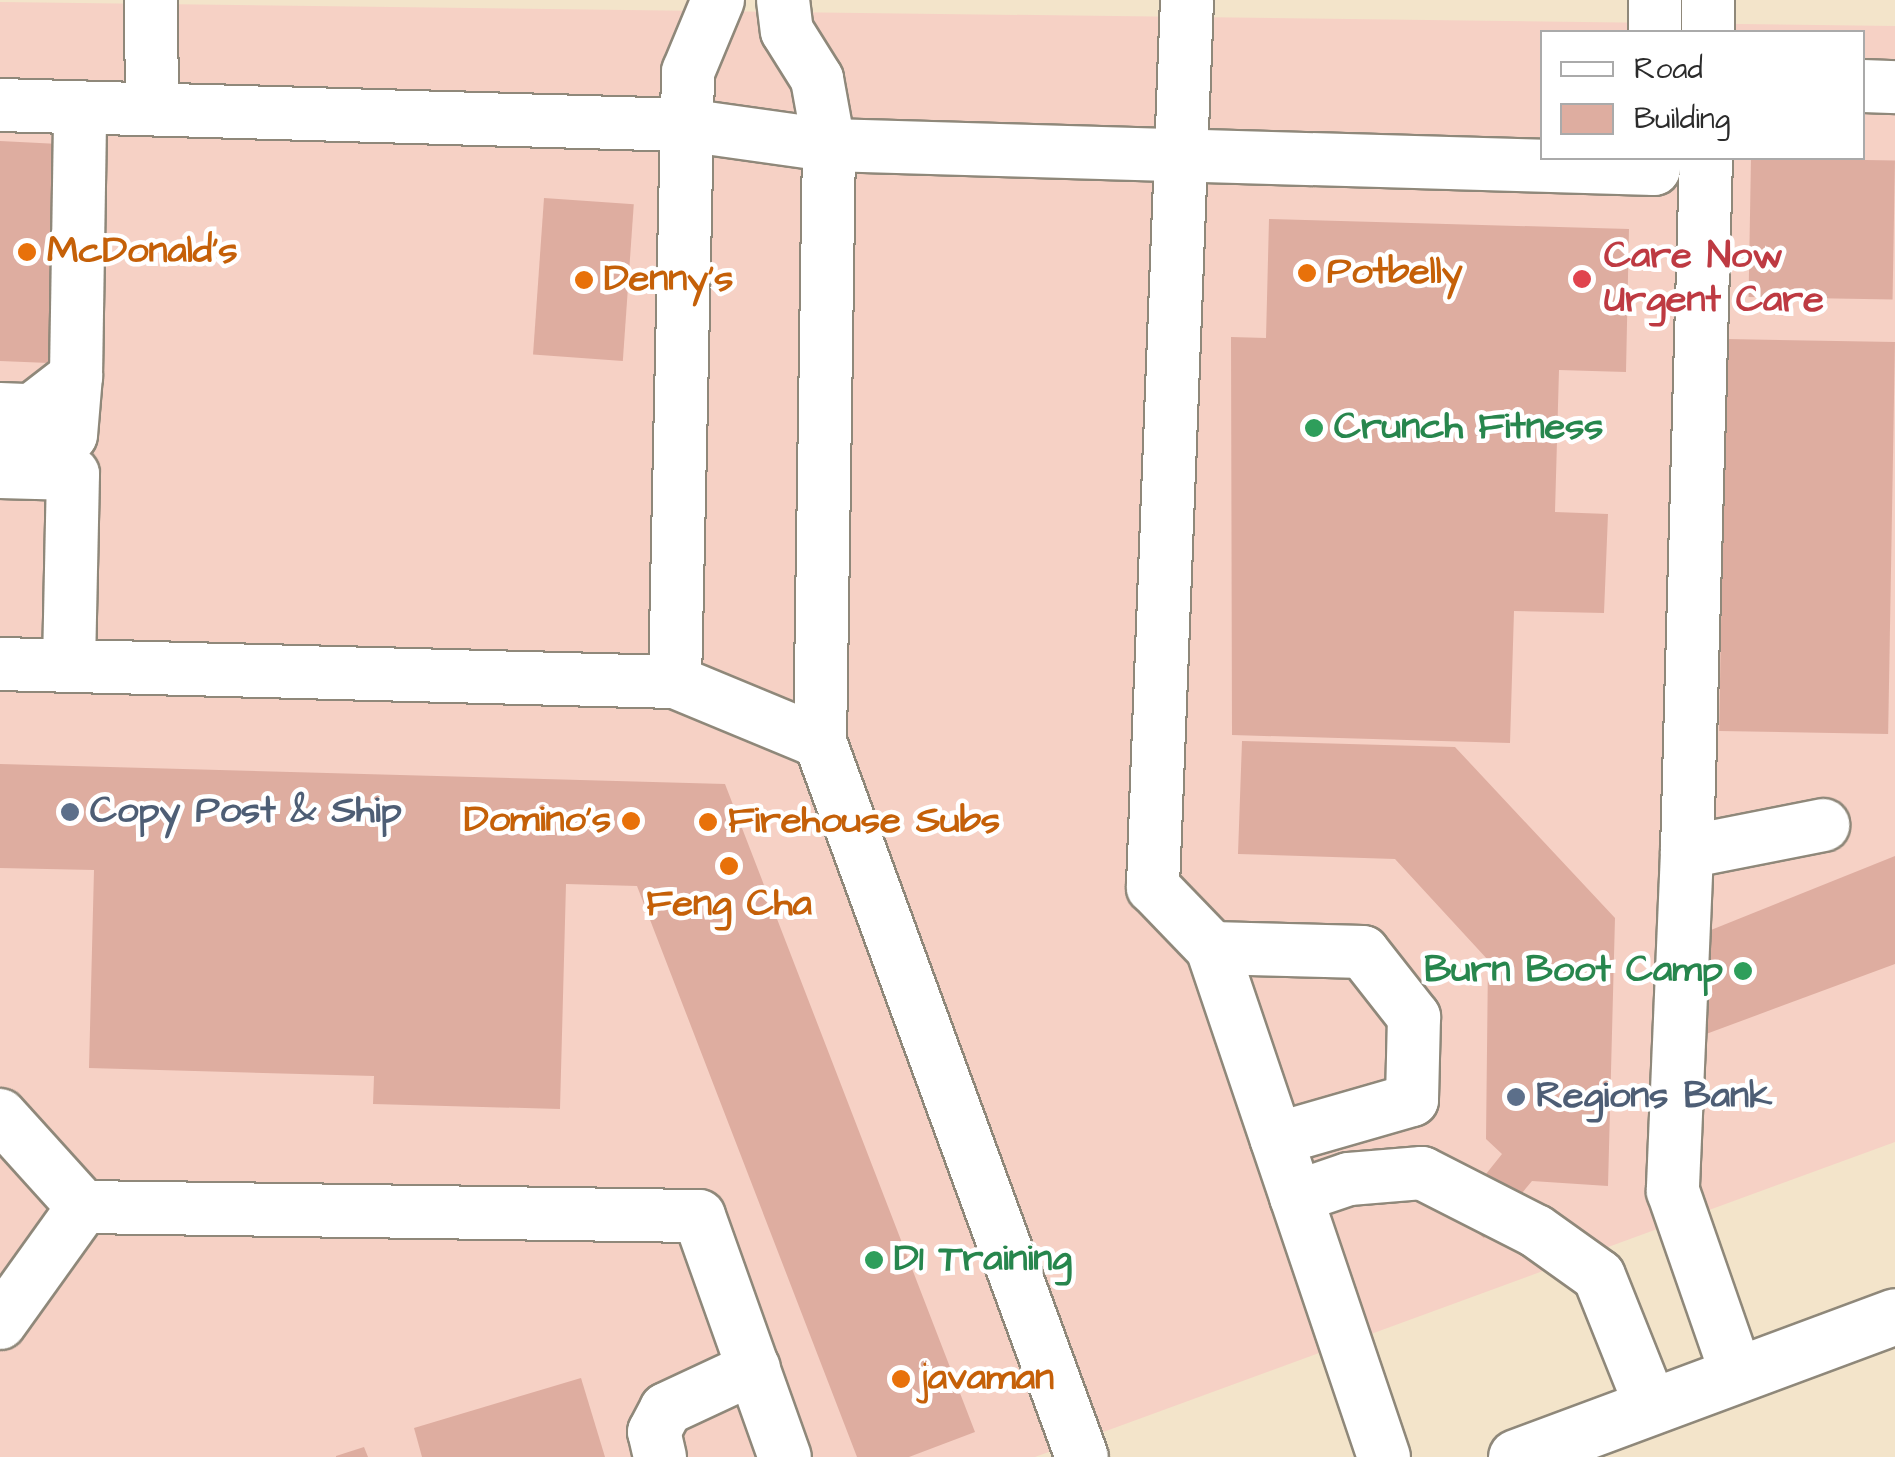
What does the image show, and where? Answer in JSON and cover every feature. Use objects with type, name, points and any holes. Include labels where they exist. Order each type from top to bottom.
[{"type":"main road","points":[[1516,1457],[1895,1316]]},
{"type":"lane","points":[[151,0],[152,109]]},
{"type":"lane","points":[[675,682],[688,72],[718,0]]},
{"type":"lane","points":[[784,0],[787,32],[817,79],[829,146],[820,742],[1082,1457]]},
{"type":"lane","points":[[1187,0],[1153,887],[1212,948],[1384,1457]]},
{"type":"lane","points":[[1655,0],[1655,30]]},
{"type":"lane","points":[[1708,0],[1708,30]]},
{"type":"lane","points":[[1865,86],[1895,87]]},
{"type":"lane","points":[[0,104],[686,125],[829,146],[1654,169],[1654,160]]},
{"type":"lane","points":[[0,456],[51,458],[71,435],[76,376],[80,107]]},
{"type":"lane","points":[[1706,160],[1688,852],[1673,1191],[1737,1375]]},
{"type":"lane","points":[[0,409],[32,410],[76,376]]},
{"type":"lane","points":[[0,472],[73,474],[69,665]]},
{"type":"lane","points":[[0,664],[675,682],[820,742]]},
{"type":"lane","points":[[1688,852],[1823,824]]},
{"type":"lane","points":[[1212,948],[1362,952],[1414,1017],[1412,1100],[1276,1139]]},
{"type":"lane","points":[[0,1115],[83,1207],[699,1216],[786,1457]]},
{"type":"lane","points":[[1296,1197],[1350,1179],[1422,1173],[1536,1231],[1599,1276],[1651,1406]]},
{"type":"lane","points":[[0,1323],[83,1207]]},
{"type":"lane","points":[[660,1457],[654,1432],[666,1409],[754,1368]]},
{"type":"shaded area","points":[[0,2],[1895,26],[1895,1142],[1035,1457],[0,1457]]},
{"type":"building","name":"McDonald's","points":[[0,141],[59,144],[49,363],[0,361]]},
{"type":"building","points":[[1751,160],[1895,161],[1893,299],[1749,297]]},
{"type":"building","name":"Denny's","points":[[544,198],[634,204],[623,361],[533,355]]},
{"type":"building","points":[[1269,219],[1629,229],[1626,372],[1559,370],[1555,512],[1608,514],[1604,613],[1514,611],[1510,743],[1232,735],[1231,337],[1266,338]]},
{"type":"building","points":[[1726,339],[1895,342],[1888,734],[1719,731]]},
{"type":"building","points":[[1242,741],[1455,747],[1615,918],[1608,1186],[1532,1181],[1484,1238],[1454,1214],[1502,1154],[1486,1139],[1488,960],[1395,859],[1238,854]]},
{"type":"building","points":[[0,764],[725,784],[975,1432],[909,1457],[857,1457],[637,886],[566,884],[560,1109],[373,1104],[374,1076],[89,1068],[94,870],[0,868]]},
{"type":"building","points":[[1895,856],[1895,964],[1698,1037],[1706,932]]},
{"type":"building","points":[[581,1378],[605,1457],[422,1457],[414,1428]]},
{"type":"building","points":[[364,1447],[368,1457],[336,1457],[336,1456]]},
{"type":"place","name":"McDonald's","points":[[27,252]]},
{"type":"place","name":"Potbelly","points":[[1307,273]]},
{"type":"place","name":"Care Now Urgent Care","points":[[1582,279]]},
{"type":"place","name":"Denny's","points":[[584,280]]},
{"type":"place","name":"Crunch Fitness","points":[[1314,428]]},
{"type":"place","name":"Copy Post & Ship","points":[[70,812]]},
{"type":"place","name":"Domino's","points":[[631,821]]},
{"type":"place","name":"Firehouse Subs","points":[[708,822]]},
{"type":"place","name":"Feng Cha","points":[[729,866]]},
{"type":"place","name":"Burn Boot Camp","points":[[1743,971]]},
{"type":"place","name":"Regions Bank","points":[[1516,1097]]},
{"type":"place","name":"D1 Training","points":[[874,1260]]},
{"type":"place","name":"javaman","points":[[901,1379]]}]
